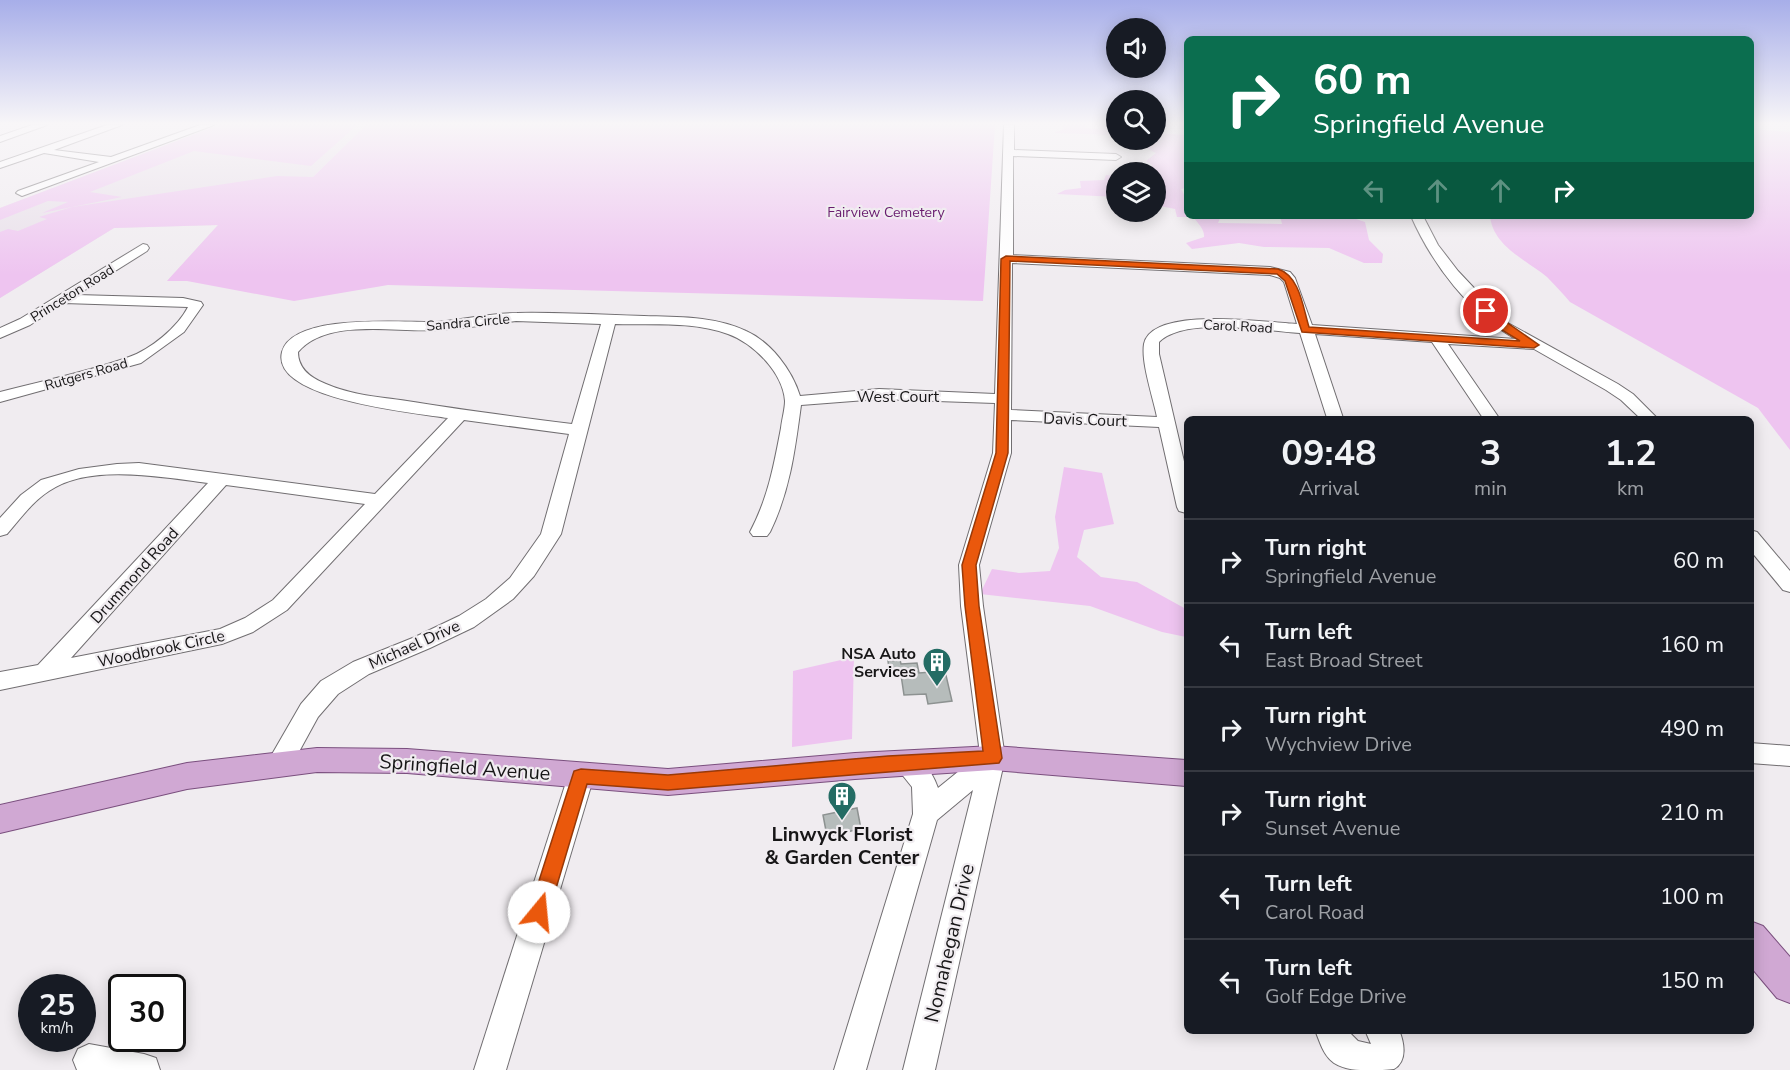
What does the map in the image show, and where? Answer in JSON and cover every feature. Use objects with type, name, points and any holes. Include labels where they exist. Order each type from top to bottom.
[{"type":"main road","name":"Springfield Avenue","points":[[0,819],[187,776],[280,763],[352,759],[407,761],[668,782],[905,762],[993,758],[1184,773]]},
{"type":"main road","points":[[1754,943],[1790,985]]},
{"type":"street","points":[[22,193],[72,175]]},
{"type":"street","points":[[926,814],[993,758],[972,606],[969,565],[1002,453],[1008,175]]},
{"type":"street","points":[[1419,219],[1430,243],[1486,311],[1501,325],[1612,387],[1648,416]]},
{"type":"street","name":"Princeton Road","points":[[0,334],[25,322],[142,248]]},
{"type":"street","points":[[1006,259],[1270,271],[1285,275],[1290,281],[1334,416]]},
{"type":"street","name":"Rutgers Road","points":[[0,397],[136,360],[150,352],[184,323],[196,305],[183,302],[61,299]]},
{"type":"street","name":"Sandra Circle","points":[[579,430],[460,415],[340,395],[321,388],[301,376],[293,367],[290,351],[298,342],[313,334],[351,325],[436,326],[516,317],[689,322],[744,334],[754,340],[769,354],[785,380],[793,401]]},
{"type":"street","name":"Michael Drive","points":[[280,763],[319,698],[339,681],[358,669],[430,640],[464,623],[516,584],[535,561],[551,534],[609,319]]},
{"type":"street","name":"Carol Road","points":[[1184,498],[1151,354],[1151,344],[1157,335],[1174,327],[1198,323],[1534,345]]},
{"type":"street","points":[[1437,339],[1490,416]]},
{"type":"street","name":"West Court","points":[[793,401],[879,394],[1004,407]]},
{"type":"street","points":[[760,532],[776,501],[784,474],[793,401]]},
{"type":"street","name":"Davis Court","points":[[1004,407],[1167,422]]},
{"type":"street","name":"Woodbrook Circle","points":[[0,681],[242,630],[280,605],[460,415]]},
{"type":"street","points":[[0,530],[46,484],[61,479],[120,469],[139,468],[379,500]]},
{"type":"street","name":"Drummond Road","points":[[46,671],[221,479]]},
{"type":"street","points":[[1754,541],[1790,585]]},
{"type":"street","points":[[1754,753],[1790,756]]},
{"type":"street","name":"Nomahegan Drive","points":[[919,1070],[993,758]]},
{"type":"street","points":[[850,1070],[926,814],[928,793],[925,781],[905,762]]},
{"type":"street","points":[[490,1070],[581,776]]},
{"type":"street","points":[[949,795],[967,800],[978,816]]},
{"type":"street","points":[[1331,1034],[1332,1040],[1343,1057],[1360,1067],[1370,1069],[1385,1062],[1388,1054],[1388,1045],[1383,1034]]},
{"type":"street","points":[[89,1060],[144,1070]]},
{"type":"shaded area","points":[[87,175],[315,175],[167,281],[218,225],[114,228],[0,298],[0,208]]},
{"type":"green space","points":[[87,175],[133,175],[90,192],[122,197],[42,213],[68,202],[48,201],[0,220],[0,208]]},
{"type":"green space","name":"Fairview Cemetery","points":[[315,175],[992,175],[983,301],[388,285],[294,301],[187,281],[167,281],[218,225],[114,228],[0,298],[0,232],[8,229],[18,231],[47,219],[39,217],[72,207],[277,176],[313,177]]},
{"type":"green space","points":[[1106,175],[1106,196],[1057,194],[1065,190],[1081,188],[1080,181],[1104,180]]},
{"type":"green space","points":[[1166,175],[1184,175],[1184,188],[1181,189],[1184,194],[1184,217],[1177,217],[1175,209],[1166,207]]},
{"type":"green space","points":[[1754,175],[1790,175],[1790,450],[1758,408],[1570,302],[1547,277],[1504,244],[1492,227],[1491,219],[1754,219]]},
{"type":"green space","points":[[1195,219],[1220,219],[1218,223],[1282,224],[1281,219],[1356,219],[1365,222],[1369,240],[1383,254],[1382,263],[1364,263],[1329,248],[1264,247],[1239,243],[1192,249],[1186,243],[1204,237],[1202,229]]},
{"type":"green space","points":[[1064,467],[1102,473],[1114,524],[1084,530],[1077,557],[1101,577],[1137,582],[1184,608],[1184,637],[1162,632],[1090,606],[980,594],[992,569],[1019,573],[1050,571],[1059,548],[1055,517]]},
{"type":"green space","points":[[854,657],[852,739],[792,747],[793,671]]},
{"type":"building","points":[[900,660],[901,664],[917,663],[919,673],[945,671],[952,701],[928,704],[926,694],[904,695],[901,675],[890,675],[888,661]]},
{"type":"building","name":"Linwyck Florist & Garden Center","points":[[857,808],[861,829],[827,836],[823,815]]},
{"type":"place","name":"NSA Auto Services","points":[[937,688]]},
{"type":"place","name":"Linwyck Florist & Garden Center","points":[[842,822]]},
{"type":"route","points":[[539,912],[581,776],[668,782],[888,763],[993,758],[972,606],[969,565],[1002,453],[1006,259],[1278,272],[1290,281],[1305,330],[1534,345],[1501,325],[1486,311]]}]
